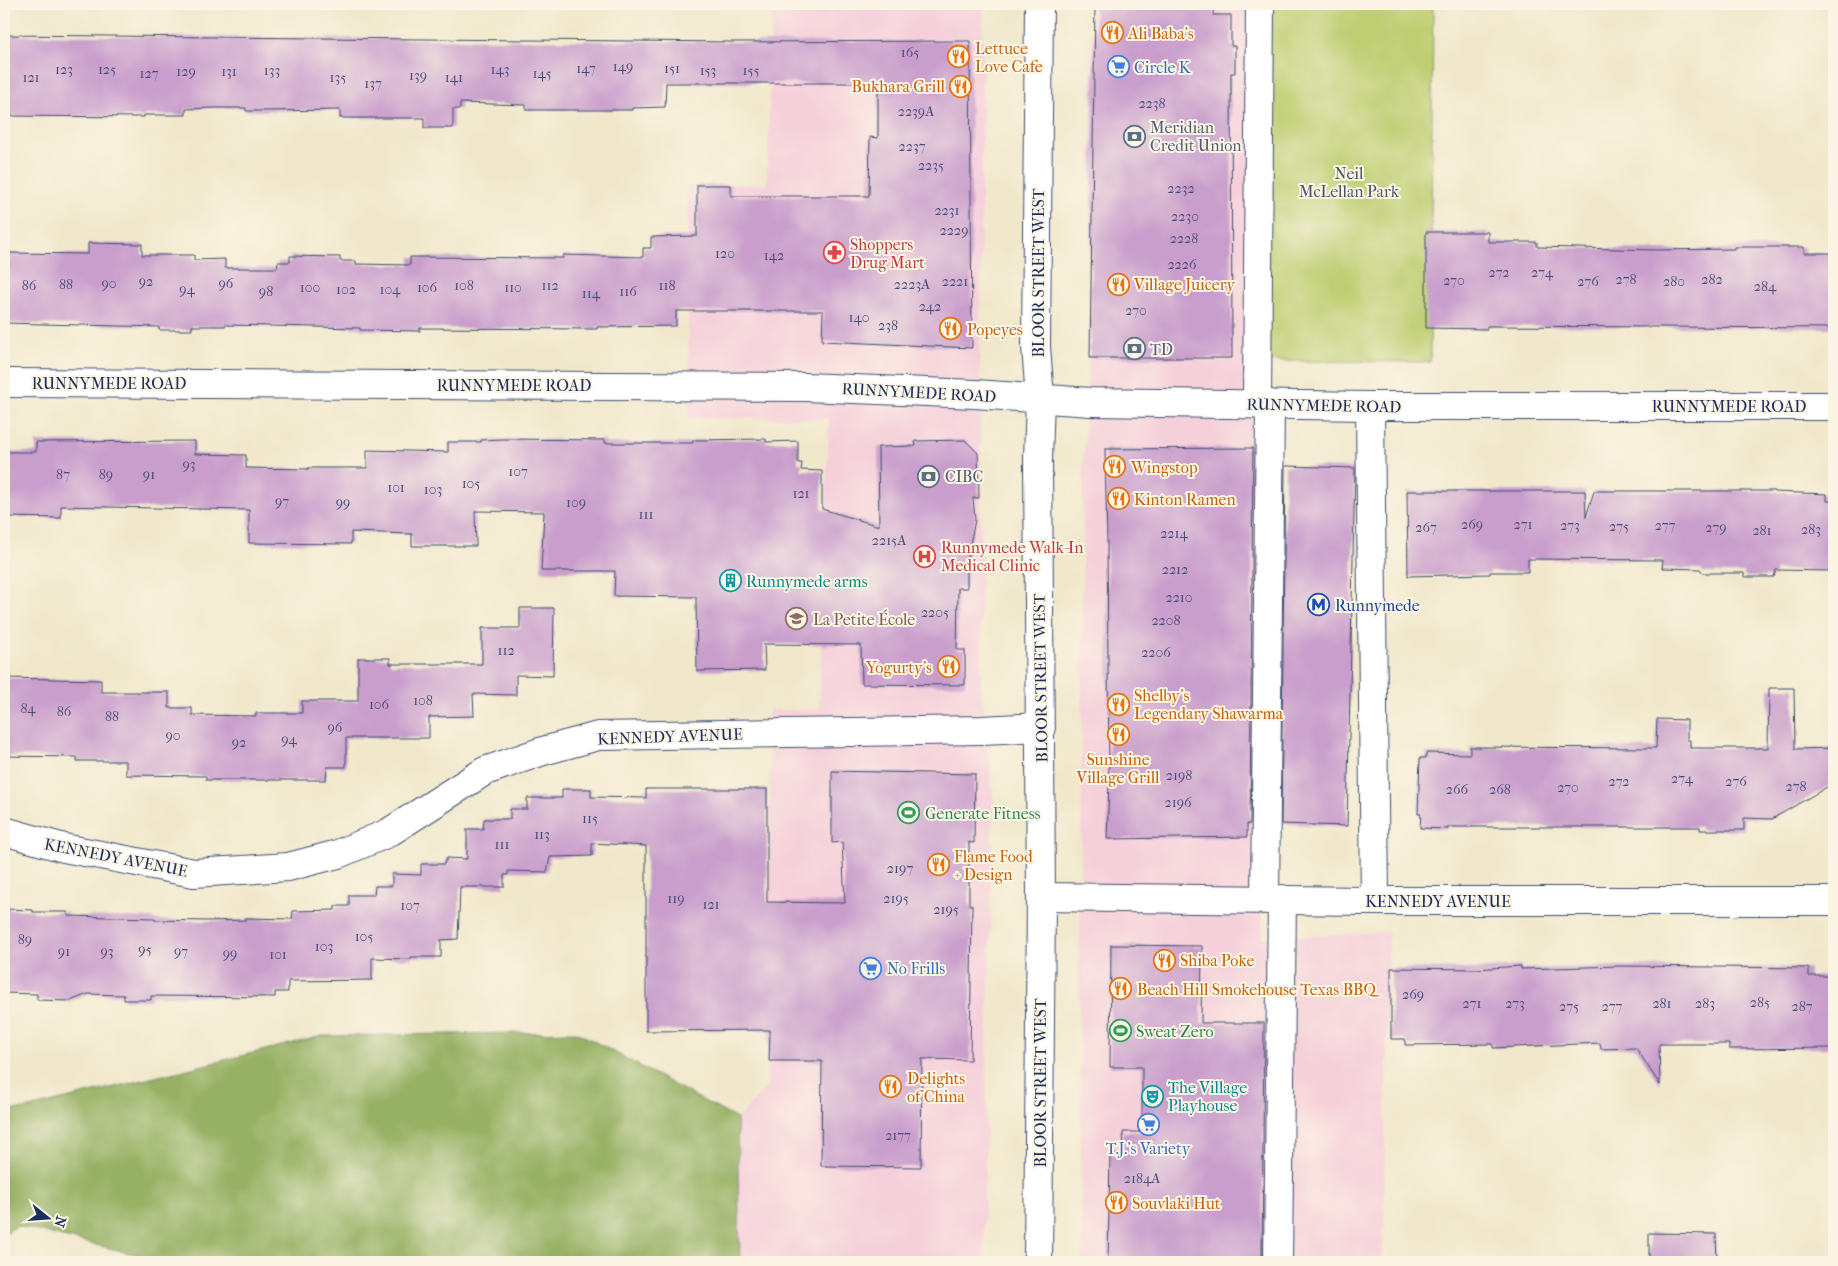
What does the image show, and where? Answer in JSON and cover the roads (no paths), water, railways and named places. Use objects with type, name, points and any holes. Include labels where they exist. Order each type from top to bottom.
[{"type":"street","name":"BLOOR STREET WEST","points":[[1038,1262],[1041,727],[1038,458],[1040,398],[1036,346],[1039,4]]},
{"type":"street","points":[[1260,4],[1263,404],[1274,899],[1278,1262]]},
{"type":"street","name":"RUNNYMEDE ROAD","points":[[4,383],[806,387],[1091,402],[1370,406],[1834,406]]},
{"type":"street","points":[[1370,406],[1375,901]]},
{"type":"street","name":"KENNEDY AVENUE","points":[[4,832],[64,848],[194,873],[288,867],[338,854],[388,833],[485,770],[598,736],[982,730],[1041,727]]},
{"type":"street","name":"KENNEDY AVENUE","points":[[1041,897],[1375,901],[1834,900]]},
{"type":"place","name":"Ali Baba's","points":[[1112,33]]},
{"type":"place","name":"Lettuce Love Cafe","points":[[959,57]]},
{"type":"place","name":"Circle K","points":[[1118,67]]},
{"type":"place","name":"Bukhara Grill","points":[[961,86]]},
{"type":"place","name":"Meridian Credit Union","points":[[1134,136]]},
{"type":"place","name":"Shoppers Drug Mart","points":[[834,253]]},
{"type":"place","name":"Village Juicery","points":[[1118,284]]},
{"type":"place","name":"Popeyes","points":[[951,329]]},
{"type":"place","name":"TD","points":[[1134,349]]},
{"type":"place","name":"Wingstop","points":[[1115,467]]},
{"type":"place","name":"CIBC","points":[[929,476]]},
{"type":"place","name":"Kinton Ramen","points":[[1118,499]]},
{"type":"place","name":"Runnymede Walk-In Medical Clinic","points":[[925,556]]},
{"type":"place","name":"Runnymede arms","points":[[730,581]]},
{"type":"place","name":"Runnymede","points":[[1319,605]]},
{"type":"place","name":"La Petite École","points":[[797,619]]},
{"type":"place","name":"Yogurty's","points":[[948,667]]},
{"type":"place","name":"Shelby’s Legendary Shawarma","points":[[1118,704]]},
{"type":"place","name":"Sunshine Village Grill","points":[[1118,735]]},
{"type":"place","name":"Generate Fitness","points":[[909,813]]},
{"type":"place","name":"Flame Food + Design","points":[[938,865]]},
{"type":"place","name":"Shiba Poke","points":[[1164,960]]},
{"type":"place","name":"No Frills","points":[[871,968]]},
{"type":"place","name":"Beach Hill Smokehouse Texas BBQ","points":[[1121,989]]},
{"type":"place","name":"Sweat Zero","points":[[1120,1031]]},
{"type":"place","name":"Delights of China","points":[[891,1087]]},
{"type":"place","name":"The Village Playhouse","points":[[1152,1096]]},
{"type":"place","name":"T.J.'s Variety","points":[[1148,1124]]},
{"type":"place","name":"Souvlaki Hut","points":[[1116,1203]]},
{"type":"park label","name":"Neil McLellan Park","points":[[1349,182]]}]
